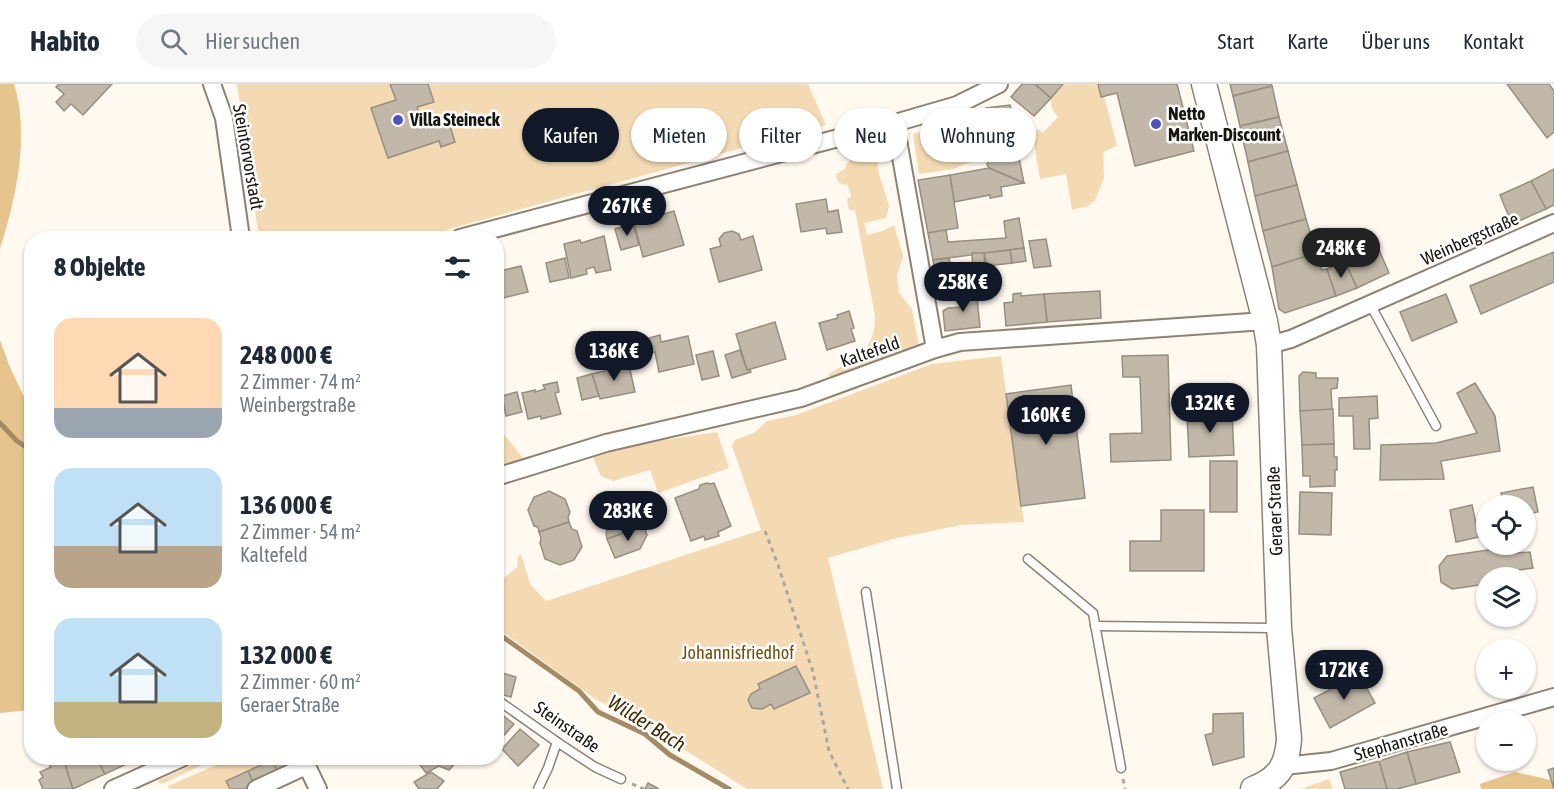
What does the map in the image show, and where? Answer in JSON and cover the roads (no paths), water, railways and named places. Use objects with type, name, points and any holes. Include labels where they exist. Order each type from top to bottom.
[{"type":"street","name":"Steintorvorstadt","points":[[212,84],[224,118],[240,231]]},
{"type":"street","points":[[908,119],[957,105],[999,84]]},
{"type":"street","name":"Geraer Straße","points":[[1204,84],[1265,321],[1269,345],[1279,628],[1289,739],[1284,766]]},
{"type":"street","points":[[486,231],[834,139]]},
{"type":"street","points":[[903,162],[935,349]]},
{"type":"street","name":"Weinbergstraße","points":[[1269,345],[1291,339],[1554,223]]},
{"type":"street","name":"Kaltefeld","points":[[504,475],[606,443],[801,398],[960,342],[1265,321]]},
{"type":"street","name":"Stephanstraße","points":[[1284,766],[1312,765],[1332,761],[1554,697]]},
{"type":"street","points":[[113,789],[166,765]]},
{"type":"street","points":[[256,789],[300,765]]},
{"type":"street","points":[[306,765],[318,789]]},
{"type":"street","points":[[1253,789],[1275,777],[1284,766]]},
{"type":"lane","points":[[1370,304],[1436,426]]},
{"type":"lane","points":[[1028,559],[1093,613],[1121,768]]},
{"type":"lane","points":[[866,592],[897,789]]},
{"type":"lane","points":[[1095,626],[1279,628]]},
{"type":"lane","name":"Steinstraße","points":[[504,705],[595,767],[621,779]]},
{"type":"lane","points":[[538,789],[557,742]]},
{"type":"waterway","name":"Wilder Bach","points":[[0,423],[24,446]]},
{"type":"waterway","name":"Wilder Bach","points":[[504,638],[579,691],[598,712],[645,734],[670,755],[729,789]]},
{"type":"place","name":"Villa Steineck","points":[[398,120]]},
{"type":"place","name":"Netto Marken-Discount","points":[[1156,124]]},
{"type":"park label","name":"Johannisfriedhof","points":[[738,653]]}]
